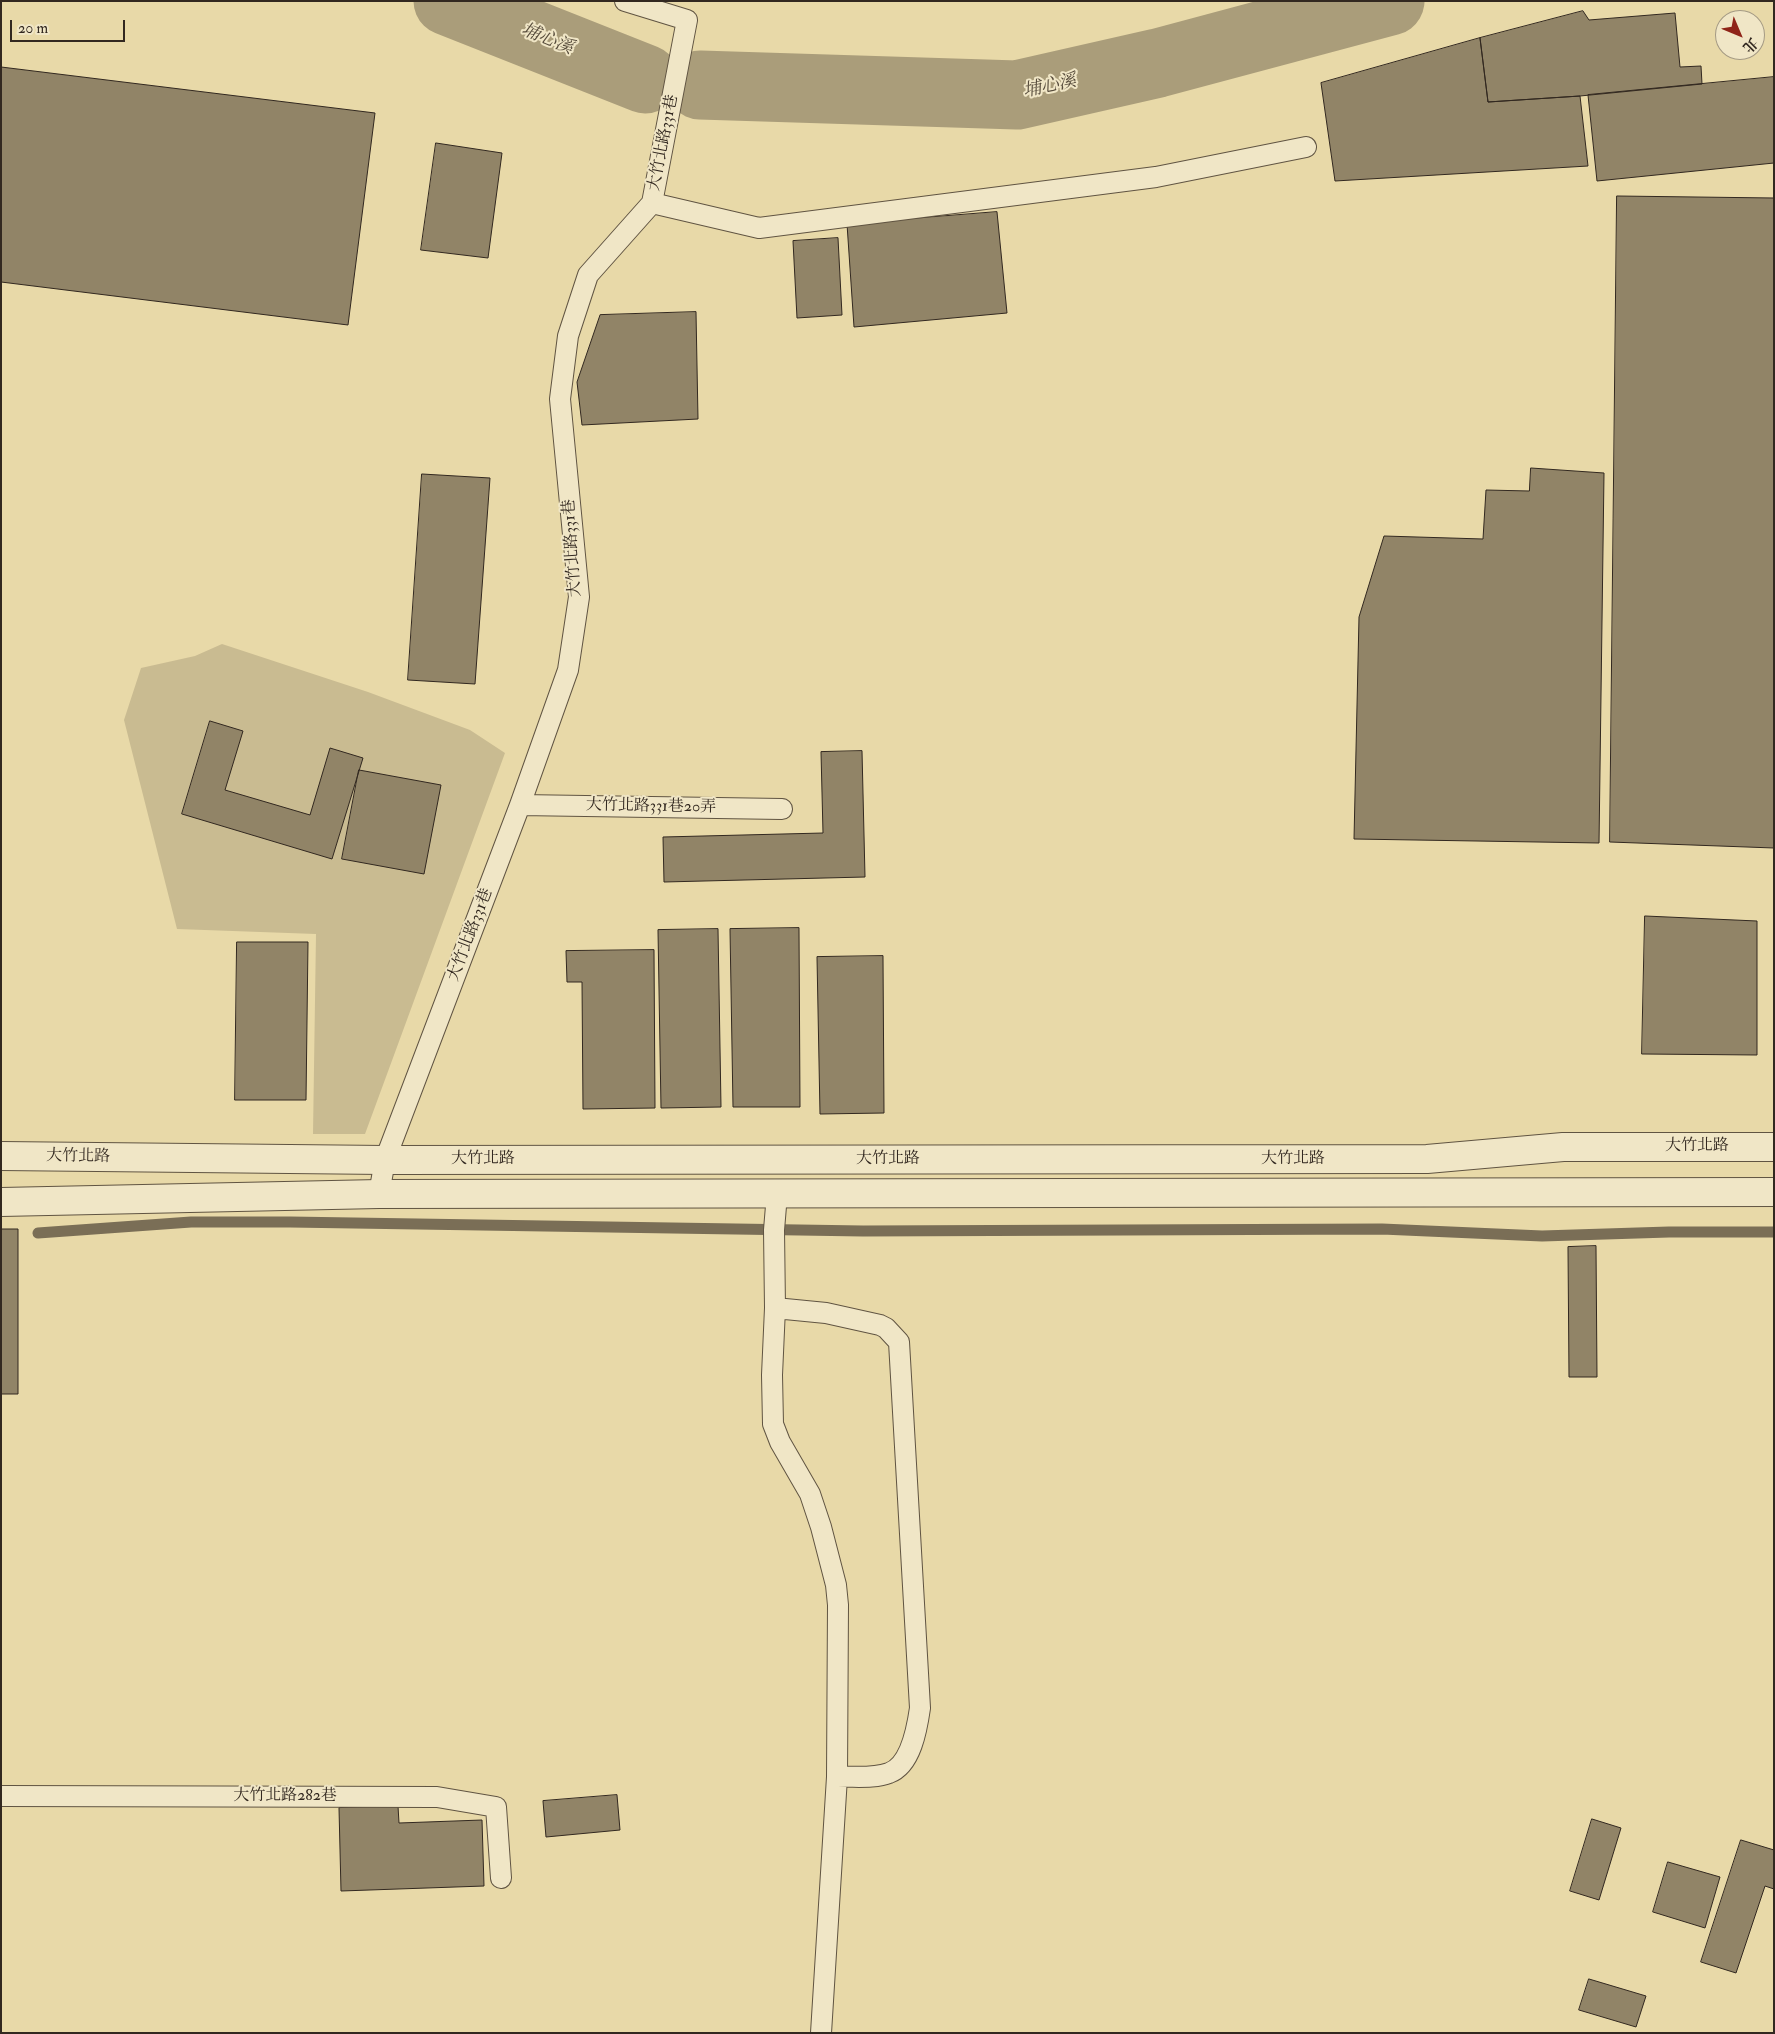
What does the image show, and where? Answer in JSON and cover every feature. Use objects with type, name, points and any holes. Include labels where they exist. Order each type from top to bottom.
[{"type":"street","name":"大竹北路","points":[[1,1156],[385,1160],[1427,1159],[1563,1146],[1774,1147]]},
{"type":"street","name":"大竹北路","points":[[1,1202],[380,1194],[1774,1192]]},
{"type":"lane","name":"大竹北路331巷","points":[[380,1194],[385,1160],[520,804],[568,670],[579,597],[560,399],[568,336],[588,275],[652,203],[687,20],[624,1]]},
{"type":"lane","points":[[652,203],[759,228],[1156,177],[1306,147]]},
{"type":"lane","name":"大竹北路331巷20弄","points":[[520,804],[782,810]]},
{"type":"lane","points":[[777,1194],[774,1230],[773,1424],[780,1442],[810,1494],[821,1527],[837,1595],[837,1777],[821,2033]]},
{"type":"lane","points":[[775,1308],[826,1313],[880,1325],[886,1328],[899,1342],[920,1708],[917,1730],[910,1752],[890,1773],[837,1777]]},
{"type":"lane","name":"大竹北路282巷","points":[[1,1796],[437,1797],[496,1807],[500,1878]]},
{"type":"shaded area","points":[[222,644],[368,692],[470,730],[505,753],[365,1134],[313,1134],[316,934],[177,929],[124,720],[141,668],[195,656]]},
{"type":"building","points":[[1583,11],[1589,20],[1675,13],[1680,67],[1701,66],[1702,84],[1580,96],[1488,102],[1480,38]]},
{"type":"building","points":[[1480,38],[1488,102],[1580,96],[1588,166],[1335,181],[1321,83]]},
{"type":"building","points":[[1,67],[375,113],[348,325],[1,282]]},
{"type":"building","points":[[1774,77],[1774,163],[1597,181],[1588,95]]},
{"type":"building","points":[[436,143],[502,153],[488,258],[421,250]]},
{"type":"building","points":[[1617,196],[1774,198],[1774,848],[1610,842]]},
{"type":"building","points":[[997,212],[1007,313],[854,327],[847,224]]},
{"type":"building","points":[[838,238],[842,315],[797,318],[793,241]]},
{"type":"building","points":[[696,312],[698,419],[582,425],[577,382],[600,315]]},
{"type":"building","points":[[1531,468],[1604,473],[1599,843],[1354,839],[1359,617],[1384,536],[1483,539],[1486,490],[1529,491]]},
{"type":"building","points":[[422,474],[490,478],[475,684],[408,680]]},
{"type":"building","points":[[210,721],[243,731],[225,790],[310,815],[330,748],[363,758],[332,859],[182,814]]},
{"type":"building","points":[[862,751],[865,877],[664,882],[663,837],[823,833],[821,752]]},
{"type":"building","points":[[359,770],[441,785],[424,874],[342,859]]},
{"type":"building","points":[[1645,916],[1757,921],[1757,1055],[1642,1054]]},
{"type":"building","points":[[799,928],[800,1107],[733,1107],[730,929]]},
{"type":"building","points":[[718,929],[721,1107],[661,1108],[658,930]]},
{"type":"building","points":[[237,942],[308,942],[306,1100],[235,1100]]},
{"type":"building","points":[[654,950],[655,1108],[583,1109],[582,982],[567,982],[566,951]]},
{"type":"building","points":[[883,956],[884,1113],[820,1114],[817,957]]},
{"type":"building","points":[[1,1229],[18,1229],[18,1394],[1,1394]]},
{"type":"building","points":[[1596,1246],[1597,1377],[1569,1377],[1568,1247]]},
{"type":"building","points":[[617,1795],[620,1830],[546,1837],[543,1801]]},
{"type":"building","points":[[398,1806],[399,1823],[482,1820],[484,1886],[341,1891],[339,1808]]},
{"type":"building","points":[[1592,1819],[1621,1828],[1599,1900],[1570,1891]]},
{"type":"building","points":[[1741,1840],[1774,1850],[1774,1889],[1765,1886],[1736,1973],[1701,1962]]},
{"type":"building","points":[[1668,1862],[1720,1877],[1705,1928],[1653,1912]]},
{"type":"building","points":[[1589,1979],[1646,1996],[1636,2027],[1579,2010]]},
{"type":"waterway","name":"埔心溪","points":[[448,1],[645,79]]},
{"type":"waterway","name":"埔心溪","points":[[700,85],[1017,95],[1158,63],[1390,1]]},
{"type":"waterway","points":[[38,1233],[191,1222],[863,1231],[1382,1229],[1542,1236],[1669,1232],[1774,1232]]}]
